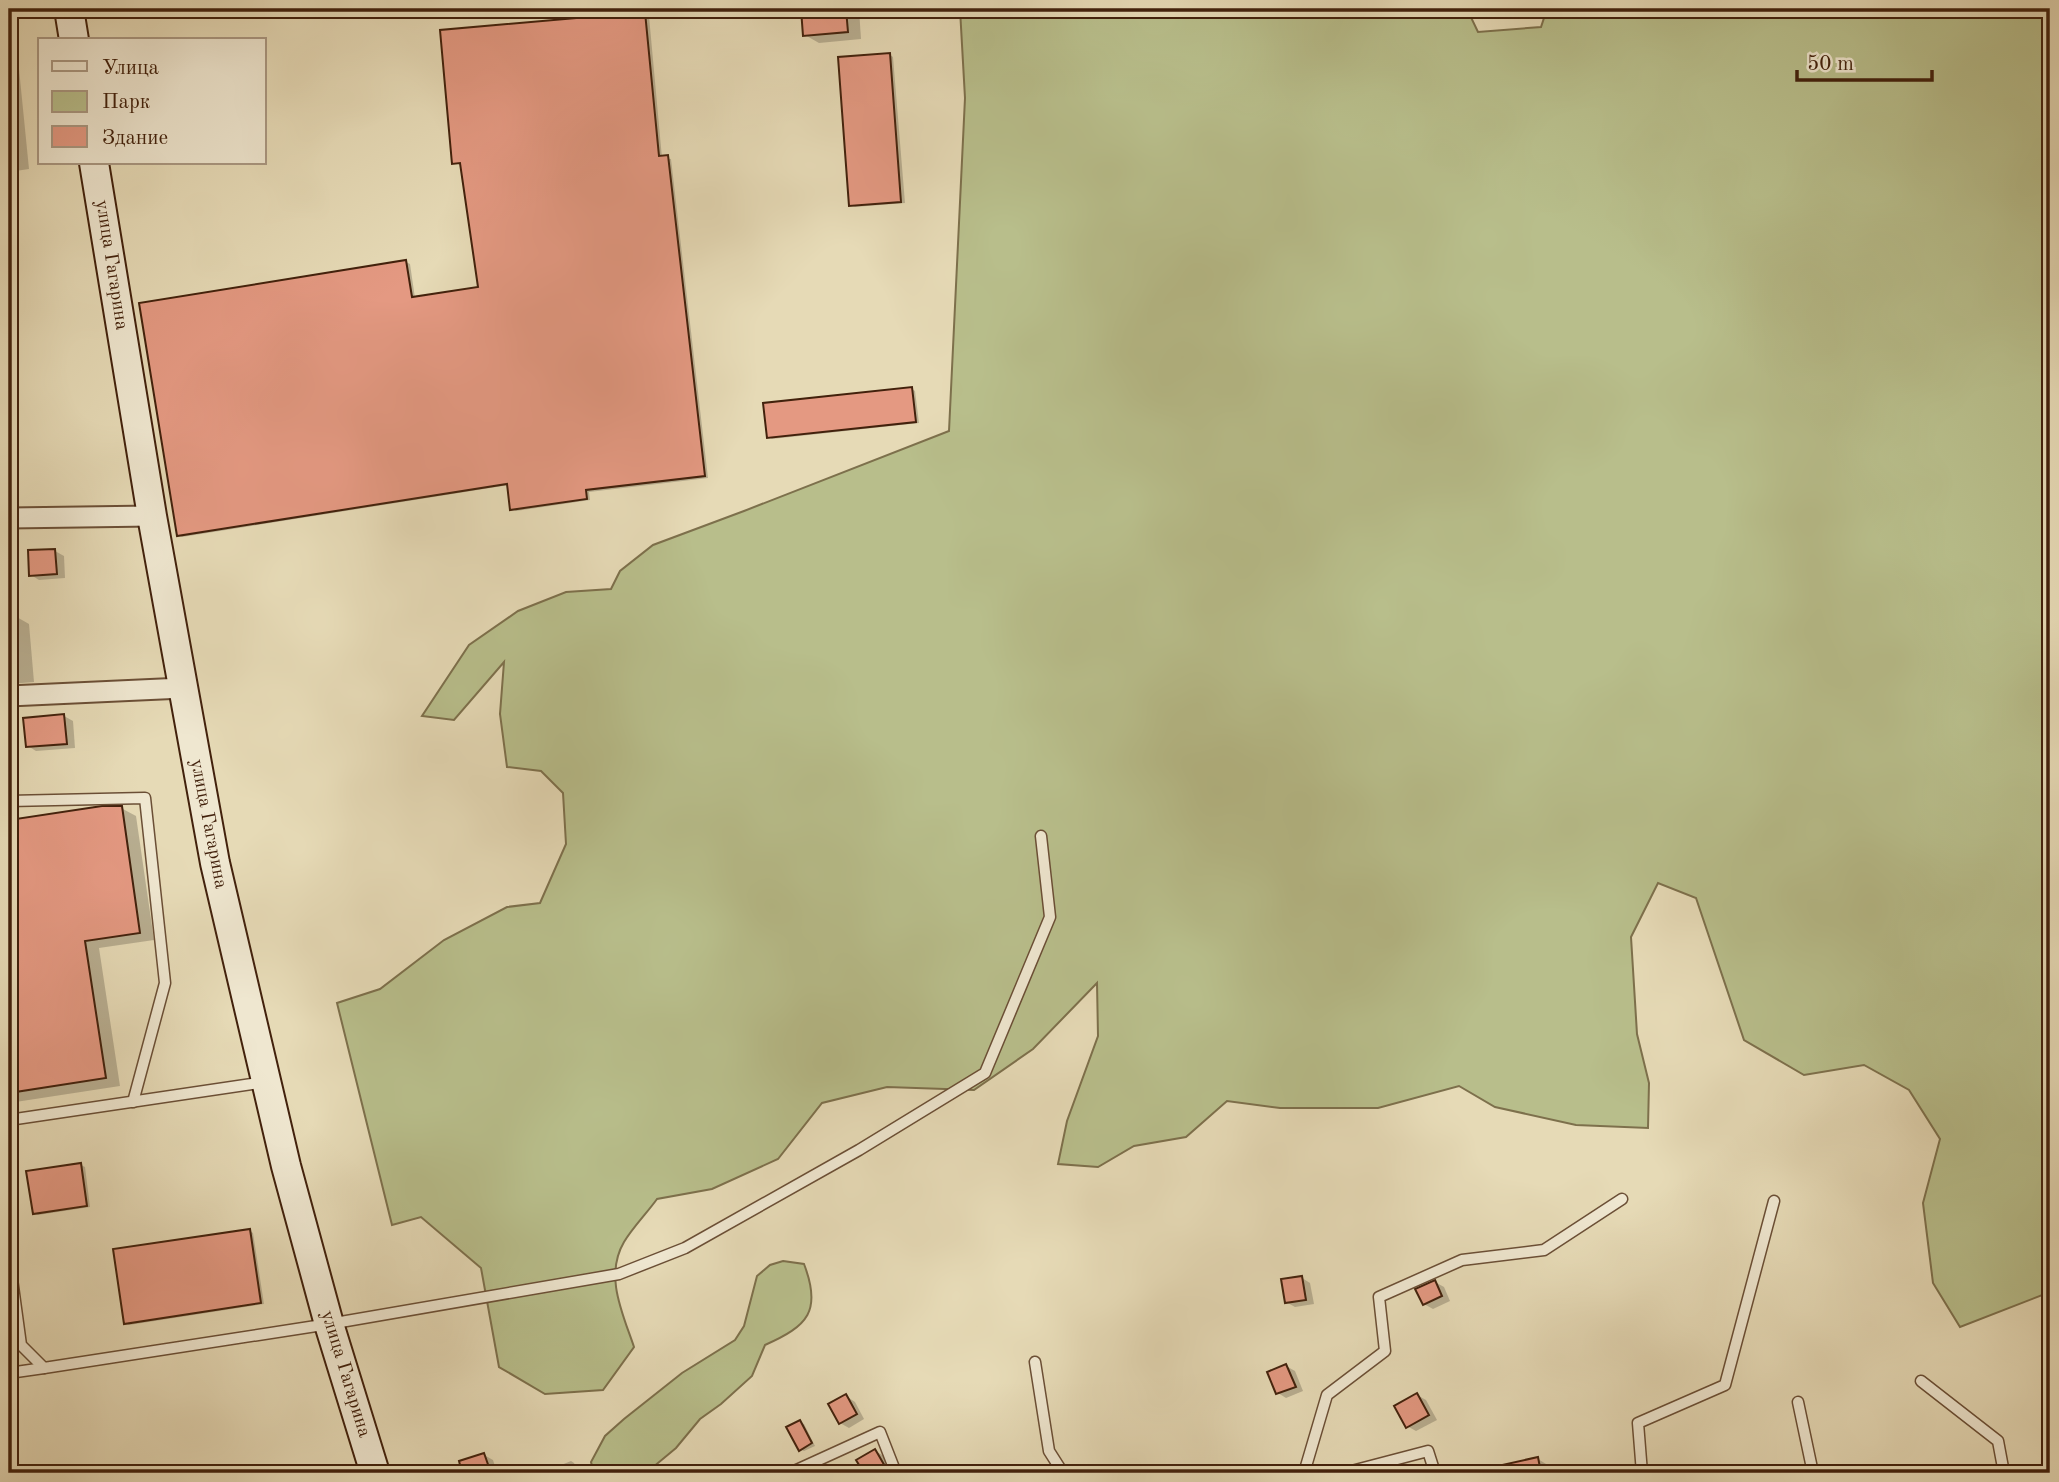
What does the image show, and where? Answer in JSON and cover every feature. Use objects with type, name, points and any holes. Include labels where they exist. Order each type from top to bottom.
[{"type":"street","points":[[69,9],[74,38]]},
{"type":"street","name":"улица Гагарина","points":[[94,164],[152,516],[215,863],[286,1166],[329,1324],[375,1473]]},
{"type":"street","points":[[9,518],[152,516]]},
{"type":"street","points":[[9,696],[183,688]]},
{"type":"lane","points":[[9,801],[145,798],[165,983],[133,1102]]},
{"type":"lane","points":[[9,1373],[329,1324],[619,1274],[685,1248],[859,1150],[985,1073],[1050,917],[1041,836]]},
{"type":"lane","points":[[9,1120],[266,1082]]},
{"type":"lane","points":[[1304,1473],[1327,1395],[1385,1352],[1379,1297],[1462,1260],[1544,1250],[1622,1199]]},
{"type":"lane","points":[[1642,1473],[1638,1423],[1726,1385],[1774,1201]]},
{"type":"lane","points":[[9,1257],[21,1345],[44,1368]]},
{"type":"lane","points":[[1035,1362],[1049,1451],[1063,1473]]},
{"type":"lane","points":[[1921,1381],[1998,1441],[2004,1473]]},
{"type":"lane","points":[[1798,1402],[1813,1473]]},
{"type":"lane","points":[[790,1473],[880,1432],[896,1473]]},
{"type":"lane","points":[[1344,1473],[1428,1451],[1435,1473]]},
{"type":"green space","points":[[960,9],[1467,9],[1478,32],[1541,27],[1547,9],[2050,9],[2050,1292],[1960,1327],[1933,1283],[1923,1203],[1940,1139],[1909,1090],[1864,1065],[1804,1075],[1744,1040],[1696,898],[1658,883],[1631,937],[1637,1034],[1649,1083],[1648,1128],[1576,1125],[1495,1107],[1459,1086],[1378,1108],[1280,1108],[1227,1101],[1186,1137],[1134,1146],[1098,1167],[1058,1164],[1067,1121],[1098,1036],[1097,983],[1033,1049],[974,1090],[887,1087],[822,1103],[778,1159],[712,1189],[657,1199],[628,1236],[618,1255],[615,1281],[617,1295],[634,1347],[603,1390],[545,1394],[499,1367],[481,1268],[421,1217],[392,1225],[337,1003],[380,989],[444,940],[507,907],[540,903],[566,844],[563,793],[541,771],[507,767],[500,714],[504,662],[454,720],[422,716],[469,645],[518,611],[566,592],[611,589],[620,571],[653,545],[949,431],[965,98]]},
{"type":"green space","points":[[783,1261],[804,1264],[809,1280],[811,1305],[801,1323],[792,1331],[765,1345],[752,1376],[700,1419],[676,1448],[652,1468],[640,1473],[594,1473],[591,1462],[605,1436],[682,1373],[735,1340],[744,1326],[757,1276],[770,1265]]},
{"type":"building","points":[[801,9],[846,9],[848,32],[803,36]]},
{"type":"building","points":[[645,12],[659,156],[668,155],[705,476],[586,490],[587,499],[510,510],[507,484],[177,536],[139,303],[406,260],[412,297],[478,287],[460,163],[452,164],[440,30]]},
{"type":"building","points":[[890,53],[901,202],[849,206],[838,57]]},
{"type":"building","points":[[912,387],[916,422],[767,438],[763,403]]},
{"type":"building","points":[[55,549],[57,574],[29,576],[28,550]]},
{"type":"building","points":[[64,714],[67,744],[26,747],[23,718]]},
{"type":"building","points":[[102,806],[122,806],[140,933],[85,941],[106,1078],[9,1093],[9,820]]},
{"type":"building","points":[[81,1163],[87,1206],[33,1214],[26,1171]]},
{"type":"building","points":[[250,1229],[261,1303],[124,1324],[113,1249]]},
{"type":"building","points":[[1302,1276],[1306,1300],[1285,1303],[1281,1279]]},
{"type":"building","points":[[1435,1280],[1442,1296],[1423,1305],[1415,1289]]},
{"type":"building","points":[[1286,1364],[1296,1387],[1276,1394],[1267,1372]]},
{"type":"building","points":[[1417,1393],[1429,1415],[1406,1428],[1394,1406]]},
{"type":"building","points":[[846,1394],[857,1414],[839,1424],[828,1404]]},
{"type":"building","points":[[800,1420],[812,1443],[799,1451],[786,1427]]},
{"type":"building","points":[[875,1449],[888,1473],[864,1473],[856,1460]]},
{"type":"building","points":[[484,1453],[491,1473],[462,1473],[459,1461]]},
{"type":"building","points":[[1538,1457],[1541,1473],[1493,1473],[1493,1467]]}]
